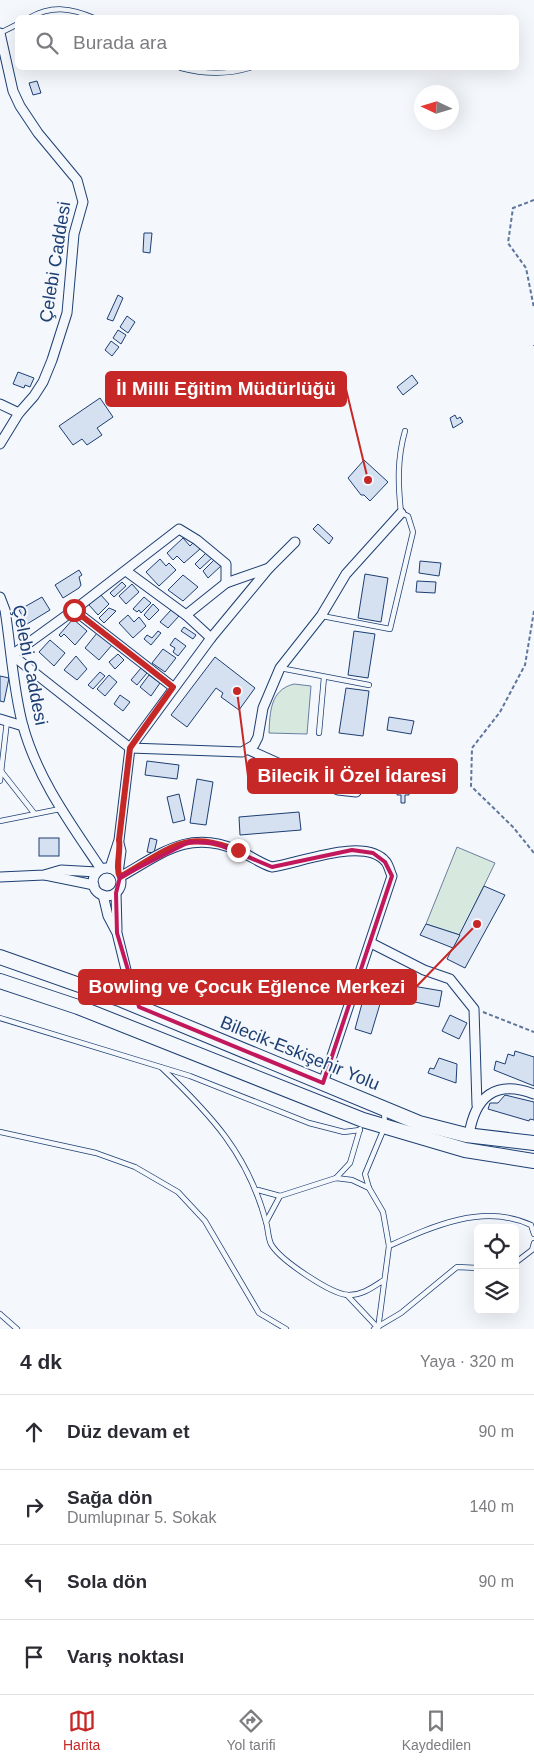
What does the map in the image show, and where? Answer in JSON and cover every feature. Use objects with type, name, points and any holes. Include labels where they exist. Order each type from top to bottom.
[{"type":"main road","name":"Bilecik-Eskişehir Yolu","points":[[0,957],[139,1007],[323,1083],[380,1109],[419,1123],[470,1136],[534,1142]]},
{"type":"main road","points":[[0,981],[78,1007],[364,1122],[465,1150],[534,1161]]},
{"type":"street","name":"Çelebi Caddesi","points":[[0,33],[13,91],[20,106],[38,133],[77,180],[83,202],[74,234],[67,313],[43,382],[19,413],[0,444]]},
{"type":"street","points":[[0,404],[19,413]]},
{"type":"street","points":[[226,583],[226,564],[197,540],[178,529],[126,571],[12,655],[130,748],[242,752],[249,750],[258,737],[263,708],[280,668],[321,616],[346,574],[401,513]]},
{"type":"street","points":[[109,872],[119,840],[130,748],[173,687],[211,638],[269,568],[295,542]]},
{"type":"street","points":[[186,616],[226,583],[269,568]]},
{"type":"street","points":[[126,571],[186,616],[211,638]]},
{"type":"street","name":"Çelebi Caddesi","points":[[0,597],[5,610],[23,726],[37,765],[60,809],[109,872]]},
{"type":"street","points":[[74,610],[173,687]]},
{"type":"street","points":[[4,720],[23,726]]},
{"type":"street","points":[[249,750],[338,790],[356,792],[372,770]]},
{"type":"street","points":[[94,885],[109,872],[174,846],[189,842],[215,843],[238,850],[260,863],[272,866],[352,850],[373,853],[385,862],[392,876],[323,1083]]},
{"type":"street","points":[[0,877],[44,875],[62,870],[109,872],[120,886],[116,893],[117,933],[129,982],[139,1007]]},
{"type":"street","points":[[44,875],[94,885],[103,895],[108,916],[117,933]]},
{"type":"street","points":[[103,895],[116,893]]},
{"type":"street","points":[[371,943],[424,970],[450,979],[474,1009],[477,1105],[470,1136]]},
{"type":"street","points":[[477,1105],[498,1089],[523,1090],[534,1094]]},
{"type":"lane","points":[[35,15],[56,8],[73,10],[86,15]]},
{"type":"lane","points":[[0,33],[15,26]]},
{"type":"lane","points":[[193,70],[212,73],[240,70]]},
{"type":"lane","points":[[321,616],[390,630],[413,532],[408,516],[401,513],[398,470],[405,431]]},
{"type":"lane","points":[[280,668],[368,685]]},
{"type":"lane","points":[[320,733],[324,676]]},
{"type":"lane","points":[[0,782],[4,720]]},
{"type":"lane","points":[[1,771],[34,812]]},
{"type":"lane","points":[[0,821],[34,812],[60,809]]},
{"type":"lane","points":[[0,1018],[162,1067],[309,1123],[344,1132],[364,1122]]},
{"type":"lane","points":[[162,1067],[215,1122],[237,1153],[258,1190],[271,1244],[288,1263],[312,1278],[347,1295],[377,1329]]},
{"type":"lane","points":[[377,1329],[390,1246],[383,1212],[369,1188],[365,1174],[384,1126],[380,1109]]},
{"type":"lane","points":[[336,1178],[350,1163],[364,1122]]},
{"type":"lane","points":[[0,1132],[104,1156],[135,1167],[178,1192],[205,1221],[259,1312],[286,1329]]},
{"type":"lane","points":[[258,1190],[280,1196],[336,1178],[352,1180],[369,1188]]},
{"type":"lane","points":[[266,1222],[280,1196]]},
{"type":"lane","points":[[390,1246],[442,1224],[476,1216],[520,1220],[531,1225],[534,1234]]},
{"type":"lane","points":[[519,1260],[532,1250],[534,1243]]},
{"type":"lane","points":[[377,1329],[401,1313],[458,1267],[474,1268]]},
{"type":"lane","points":[[347,1295],[362,1293],[384,1280]]},
{"type":"lane","points":[[0,1314],[17,1329]]},
{"type":"path","points":[[534,200],[513,208],[508,243],[526,268],[534,308]]},
{"type":"path","points":[[534,611],[525,665],[500,712],[472,748],[471,786],[513,826],[534,853]]},
{"type":"path","points":[[474,1009],[534,1032]]},
{"type":"highlighted area","points":[[189,842],[215,843],[272,867],[352,850],[373,853],[385,862],[392,876],[323,1083],[139,1007],[117,933],[116,893],[120,877]]},
{"type":"shaded area","points":[[294,684],[311,686],[307,734],[269,733],[271,710],[276,697],[280,691]]},
{"type":"shaded area","points":[[457,847],[495,863],[460,935],[426,924]]},
{"type":"building","points":[[37,81],[41,93],[33,95],[29,83]]},
{"type":"building","points":[[144,233],[152,233],[150,253],[143,252]]},
{"type":"building","points":[[118,295],[123,298],[113,321],[107,319]]},
{"type":"building","points":[[127,316],[135,322],[128,333],[120,327]]},
{"type":"building","points":[[118,330],[126,335],[121,344],[113,338]]},
{"type":"building","points":[[111,341],[119,347],[112,356],[105,350]]},
{"type":"building","points":[[18,372],[34,378],[30,387],[25,385],[24,388],[13,384]]},
{"type":"building","points":[[412,375],[418,383],[403,395],[397,387]]},
{"type":"building","points":[[100,398],[113,417],[97,428],[102,435],[87,445],[82,439],[73,445],[59,426]]},
{"type":"building","points":[[455,415],[457,419],[460,417],[463,422],[453,428],[450,418]]},
{"type":"building","points":[[364,460],[388,482],[370,501],[364,495],[361,495],[348,478]]},
{"type":"building","points":[[318,524],[333,538],[329,544],[313,529]]},
{"type":"building","points":[[183,538],[190,546],[194,542],[200,549],[184,563],[177,556],[173,560],[167,553]]},
{"type":"building","points":[[209,550],[214,556],[200,569],[195,564]]},
{"type":"building","points":[[216,558],[222,565],[208,578],[203,571]]},
{"type":"building","points":[[160,559],[166,566],[169,563],[176,570],[159,586],[146,572]]},
{"type":"building","points":[[420,561],[441,563],[439,576],[419,573]]},
{"type":"building","points":[[79,570],[82,575],[79,577],[81,585],[63,598],[55,585]]},
{"type":"building","points":[[365,574],[388,578],[381,622],[358,618]]},
{"type":"building","points":[[183,575],[198,587],[183,601],[168,590]]},
{"type":"building","points":[[417,581],[436,582],[435,593],[416,592]]},
{"type":"building","points":[[122,582],[126,586],[114,597],[110,593]]},
{"type":"building","points":[[132,584],[139,592],[126,604],[119,596]]},
{"type":"building","points":[[100,594],[109,604],[98,615],[89,605]]},
{"type":"building","points":[[42,597],[50,610],[27,624],[19,610]]},
{"type":"building","points":[[144,597],[151,603],[141,613],[139,610],[137,612],[133,609]]},
{"type":"building","points":[[153,604],[159,610],[149,620],[144,615]]},
{"type":"building","points":[[109,608],[116,611],[104,623],[99,618]]},
{"type":"building","points":[[171,610],[179,616],[168,628],[160,622]]},
{"type":"building","points":[[128,615],[134,622],[139,617],[146,626],[133,638],[119,623]]},
{"type":"building","points":[[73,619],[87,631],[75,645],[64,634],[61,637],[59,635]]},
{"type":"building","points":[[184,627],[196,635],[193,639],[181,631]]},
{"type":"building","points":[[158,631],[161,633],[151,645],[144,639],[147,635],[152,638]]},
{"type":"building","points":[[354,631],[375,634],[368,678],[348,675]]},
{"type":"building","points":[[97,633],[112,645],[99,660],[85,648]]},
{"type":"building","points":[[175,638],[186,646],[178,656],[173,652],[175,648],[170,645]]},
{"type":"building","points":[[50,640],[65,653],[54,666],[39,652]]},
{"type":"building","points":[[163,649],[176,658],[165,672],[152,663]]},
{"type":"building","points":[[118,654],[124,660],[115,669],[109,662]]},
{"type":"building","points":[[76,656],[87,669],[77,680],[64,670]]},
{"type":"building","points":[[215,657],[255,688],[239,710],[221,697],[223,693],[216,688],[187,727],[171,715]]},
{"type":"building","points":[[141,668],[147,673],[137,685],[131,680]]},
{"type":"building","points":[[100,672],[105,676],[93,689],[88,685]]},
{"type":"building","points":[[109,675],[117,682],[105,696],[97,689]]},
{"type":"building","points":[[149,675],[160,683],[151,696],[140,687]]},
{"type":"building","points":[[0,676],[9,678],[4,702],[0,701]]},
{"type":"building","points":[[346,688],[369,691],[363,736],[339,733]]},
{"type":"building","points":[[120,695],[130,702],[123,711],[114,704]]},
{"type":"building","points":[[389,717],[414,721],[411,734],[387,730]]},
{"type":"building","points":[[147,761],[179,765],[177,779],[145,775]]},
{"type":"building","points":[[397,777],[409,777],[409,795],[405,795],[405,803],[401,803],[401,795],[397,795]]},
{"type":"building","points":[[197,779],[213,782],[206,825],[190,823]]},
{"type":"building","points":[[179,794],[185,820],[173,823],[167,797]]},
{"type":"building","points":[[299,812],[301,830],[240,835],[239,817]]},
{"type":"building","points":[[39,838],[59,838],[59,856],[39,856]]},
{"type":"building","points":[[150,838],[157,840],[154,853],[147,852]]},
{"type":"building","points":[[484,886],[505,895],[465,968],[447,959]]},
{"type":"building","points":[[426,924],[460,935],[453,948],[420,935]]},
{"type":"building","points":[[407,985],[442,991],[439,1007],[405,1000]]},
{"type":"building","points":[[366,989],[383,994],[371,1034],[355,1029]]},
{"type":"building","points":[[450,1015],[467,1023],[459,1039],[442,1031]]},
{"type":"building","points":[[515,1051],[534,1057],[534,1086],[494,1070],[496,1061],[505,1064],[508,1054],[514,1056]]},
{"type":"building","points":[[439,1058],[457,1064],[456,1083],[428,1073],[430,1068],[434,1069]]},
{"type":"building","points":[[505,1095],[534,1102],[534,1120],[530,1119],[529,1121],[488,1109],[490,1103],[498,1103]]},
{"type":"place","name":"İl Milli Eğitim Müdürlüğü","points":[[368,480]]},
{"type":"place","name":"Bilecik İl Özel İdaresi","points":[[237,691]]},
{"type":"place","name":"Bowling ve Çocuk Eğlence Merkezi","points":[[477,924]]},
{"type":"route","points":[[74,610],[173,687],[130,748],[126,764],[119,840],[121,851],[118,873],[120,877],[174,846],[189,842],[215,843],[238,850]]}]
